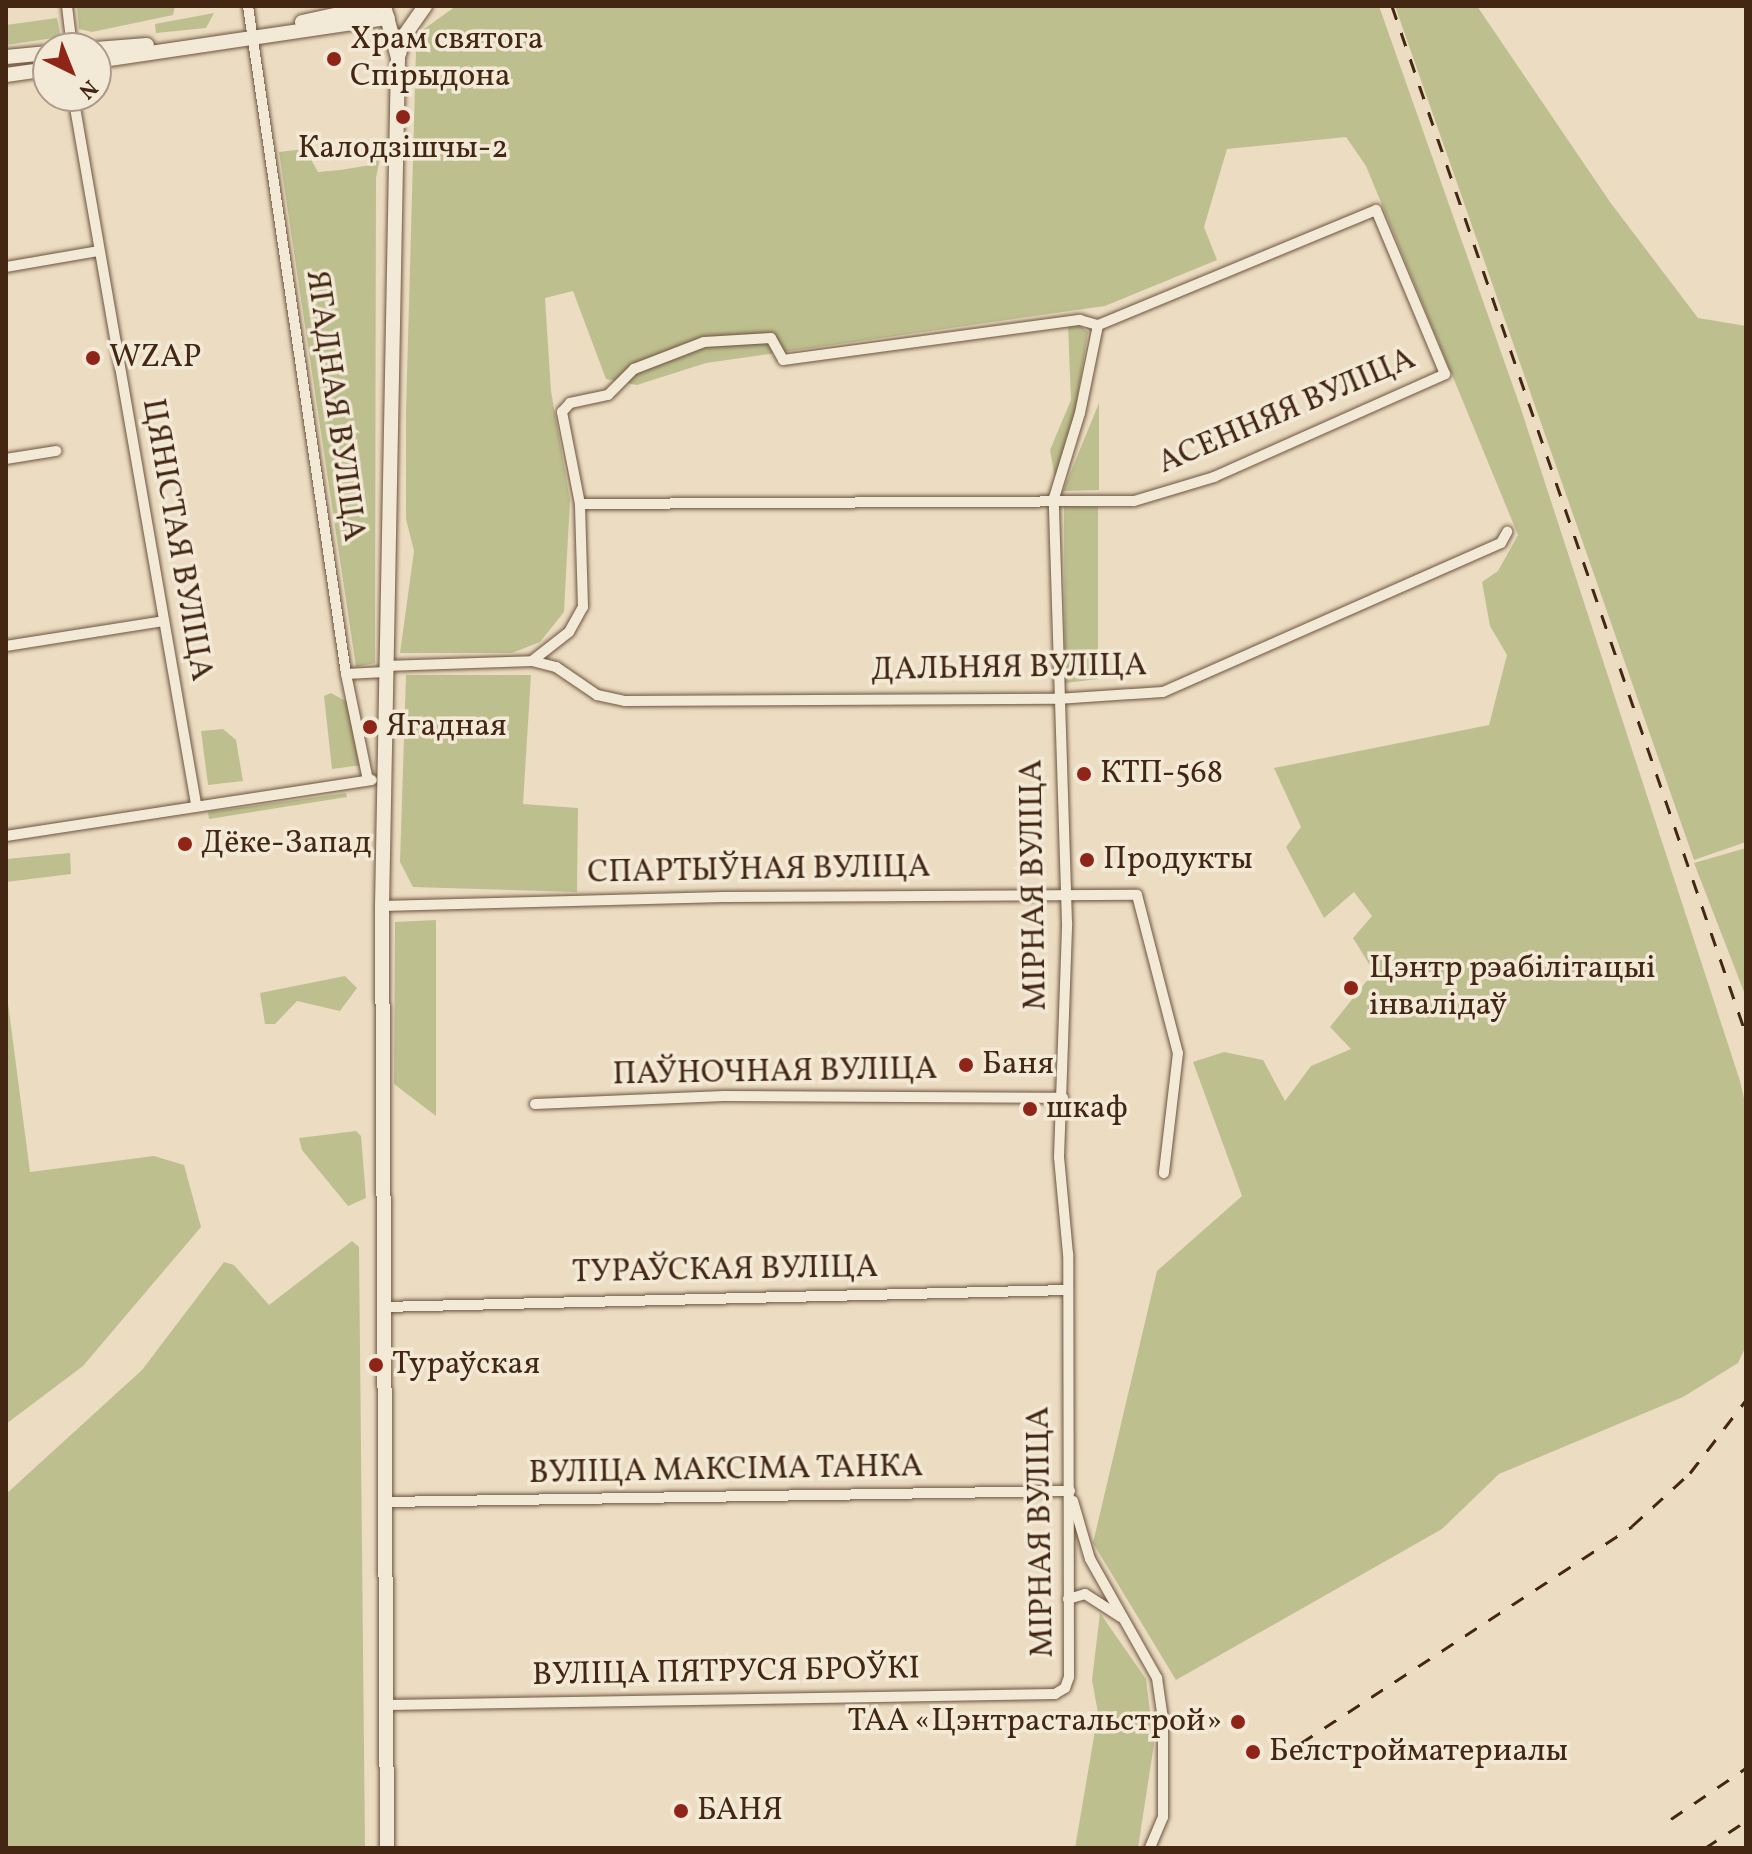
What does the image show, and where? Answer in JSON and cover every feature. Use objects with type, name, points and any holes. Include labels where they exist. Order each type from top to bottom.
[{"type":"main road","points":[[112,58],[308,25],[376,6]]},
{"type":"main road","points":[[332,26],[386,12],[405,24],[420,9]]},
{"type":"main road","points":[[398,58],[420,9]]},
{"type":"main road","points":[[386,12],[398,58],[385,669],[376,779],[382,906],[387,1848]]},
{"type":"main road","points":[[308,25],[381,24],[393,38]]},
{"type":"main road","points":[[112,47],[253,34]]},
{"type":"main road","points":[[6,57],[32,55]]},
{"type":"main road","points":[[6,75],[32,71]]},
{"type":"street","points":[[67,6],[70,32]]},
{"type":"street","name":"ЯГАДНАЯ ВУЛІЦА","points":[[248,6],[346,674],[376,779]]},
{"type":"street","name":"ЦЯНІСТАЯ ВУЛІЦА","points":[[76,112],[196,804]]},
{"type":"street","name":"АСЕННЯЯ ВУЛІЦА","points":[[1054,498],[1134,501],[1170,493],[1445,374],[1376,210],[1098,325]]},
{"type":"street","points":[[6,267],[99,251]]},
{"type":"street","points":[[346,674],[532,661],[549,653],[579,619],[580,504],[564,407],[608,395],[634,369],[704,342],[771,338],[783,360],[1080,320],[1098,325]]},
{"type":"street","name":"МІРНАЯ ВУЛІЦА","points":[[1065,1688],[1069,1677],[1070,1491],[1065,1442],[1068,1290],[1059,1157],[1063,1098],[1064,892],[1054,498],[1080,413],[1098,325]]},
{"type":"street","points":[[6,459],[56,451]]},
{"type":"street","points":[[580,504],[1054,498]]},
{"type":"street","name":"ДАЛЬНЯЯ ВУЛІЦА","points":[[532,661],[556,667],[597,695],[625,701],[1057,699],[1183,688],[1501,543],[1507,532]]},
{"type":"street","points":[[6,646],[163,621]]},
{"type":"street","points":[[6,836],[196,804],[376,779]]},
{"type":"street","name":"СПАРТЫЎНАЯ ВУЛІЦА","points":[[382,906],[1064,892],[1137,895],[1178,1053],[1164,1173]]},
{"type":"street","name":"ПАЎНОЧНАЯ ВУЛІЦА","points":[[535,1104],[724,1096],[1063,1098]]},
{"type":"street","name":"ТУРАЎСКАЯ ВУЛІЦА","points":[[383,1307],[1068,1290]]},
{"type":"street","points":[[1070,1491],[1090,1559],[1151,1666],[1162,1704],[1163,1817],[1150,1848]]},
{"type":"street","name":"ВУЛІЦА МАКСІМА ТАНКА","points":[[384,1502],[1070,1491]]},
{"type":"street","points":[[1068,1599],[1085,1594],[1126,1620]]},
{"type":"street","name":"ВУЛІЦА ПЯТРУСЯ БРОЎКІ","points":[[387,1705],[1055,1694],[1065,1688]]},
{"type":"green space","points":[[77,6],[175,6],[173,15],[92,32],[79,29]]},
{"type":"green space","points":[[456,6],[1379,6],[1520,406],[1740,1081],[1746,1107],[1746,1346],[1738,1363],[1683,1397],[1499,1474],[1442,1529],[1176,1680],[1093,1543],[1157,1271],[1242,1196],[1193,1062],[1224,1052],[1263,1060],[1285,1101],[1311,1066],[1351,1049],[1330,1027],[1374,972],[1353,938],[1372,916],[1354,892],[1324,918],[1286,847],[1301,827],[1274,768],[1489,725],[1507,655],[1490,626],[1482,582],[1498,571],[1518,535],[1366,166],[1346,137],[1227,149],[1204,227],[1217,260],[1105,306],[706,363],[637,385],[606,379],[573,291],[545,298],[551,391],[570,500],[564,612],[540,642],[512,653],[400,653],[414,551],[406,519],[406,412],[416,49],[424,29]]},
{"type":"green space","points":[[1395,6],[1477,6],[1610,202],[1698,318],[1746,326],[1746,842],[1694,860]]},
{"type":"green space","points":[[214,13],[206,28],[156,33],[155,24]]},
{"type":"green space","points":[[57,18],[60,32],[32,32],[32,41],[6,45],[6,25]]},
{"type":"green space","points":[[374,139],[382,148],[376,178],[375,663],[356,667],[279,152],[305,149],[318,172],[340,170],[371,165]]},
{"type":"green space","points":[[1079,325],[1088,332],[1074,420],[1055,478],[1050,450],[1071,400],[1068,326]]},
{"type":"green space","points":[[1099,403],[1099,490],[1063,491]]},
{"type":"green space","points":[[1064,506],[1098,507],[1098,679],[1065,683]]},
{"type":"green space","points":[[406,675],[531,675],[523,804],[578,808],[577,892],[413,887],[400,862]]},
{"type":"green space","points":[[331,693],[349,703],[362,765],[332,769],[324,696]]},
{"type":"green space","points":[[223,729],[236,740],[243,781],[208,785],[201,731]]},
{"type":"green space","points":[[346,793],[347,797],[209,819],[208,812]]},
{"type":"green space","points":[[1746,848],[1746,997],[1694,863]]},
{"type":"green space","points":[[70,853],[71,874],[6,882],[6,859]]},
{"type":"green space","points":[[436,920],[436,1116],[394,1084],[395,922]]},
{"type":"green space","points":[[345,976],[357,988],[340,1011],[297,1001],[275,1024],[265,1024],[260,993]]},
{"type":"green space","points":[[6,988],[30,1172],[154,1156],[184,1165],[201,1227],[83,1366],[6,1424]]},
{"type":"green space","points":[[356,1131],[361,1136],[366,1198],[348,1206],[302,1150],[299,1138]]},
{"type":"green space","points":[[352,1241],[359,1247],[365,1848],[6,1848],[6,1494],[142,1370],[224,1262],[234,1265],[269,1305]]},
{"type":"green space","points":[[1100,1613],[1146,1679],[1154,1744],[1138,1848],[1075,1848],[1098,1713],[1092,1680]]},
{"type":"railway","points":[[1392,6],[1746,1034]]},
{"type":"railway","points":[[1301,1743],[1632,1526],[1690,1473],[1746,1400]]},
{"type":"railway","points":[[1671,1819],[1746,1768]]},
{"type":"railway","points":[[1705,1848],[1746,1821]]},
{"type":"place","name":"Храм святога Спірыдона","points":[[334,59]]},
{"type":"place","name":"Калодзішчы-2","points":[[403,117]]},
{"type":"place","name":"WZAP","points":[[93,358]]},
{"type":"place","name":"Ягадная","points":[[370,727]]},
{"type":"place","name":"КТП-568","points":[[1084,774]]},
{"type":"place","name":"Дёке-Запад","points":[[185,844]]},
{"type":"place","name":"Продукты","points":[[1087,860]]},
{"type":"place","name":"Цэнтр рэабілітацыі інвалідаў","points":[[1351,988]]},
{"type":"place","name":"Баня","points":[[966,1065]]},
{"type":"place","name":"шкаф","points":[[1030,1109]]},
{"type":"place","name":"Тураўская","points":[[376,1365]]},
{"type":"place","name":"ТАА «Цэнтрастальстрой»","points":[[1238,1722]]},
{"type":"place","name":"Белстройматериалы","points":[[1253,1752]]},
{"type":"place","name":"БАНЯ","points":[[681,1811]]}]
